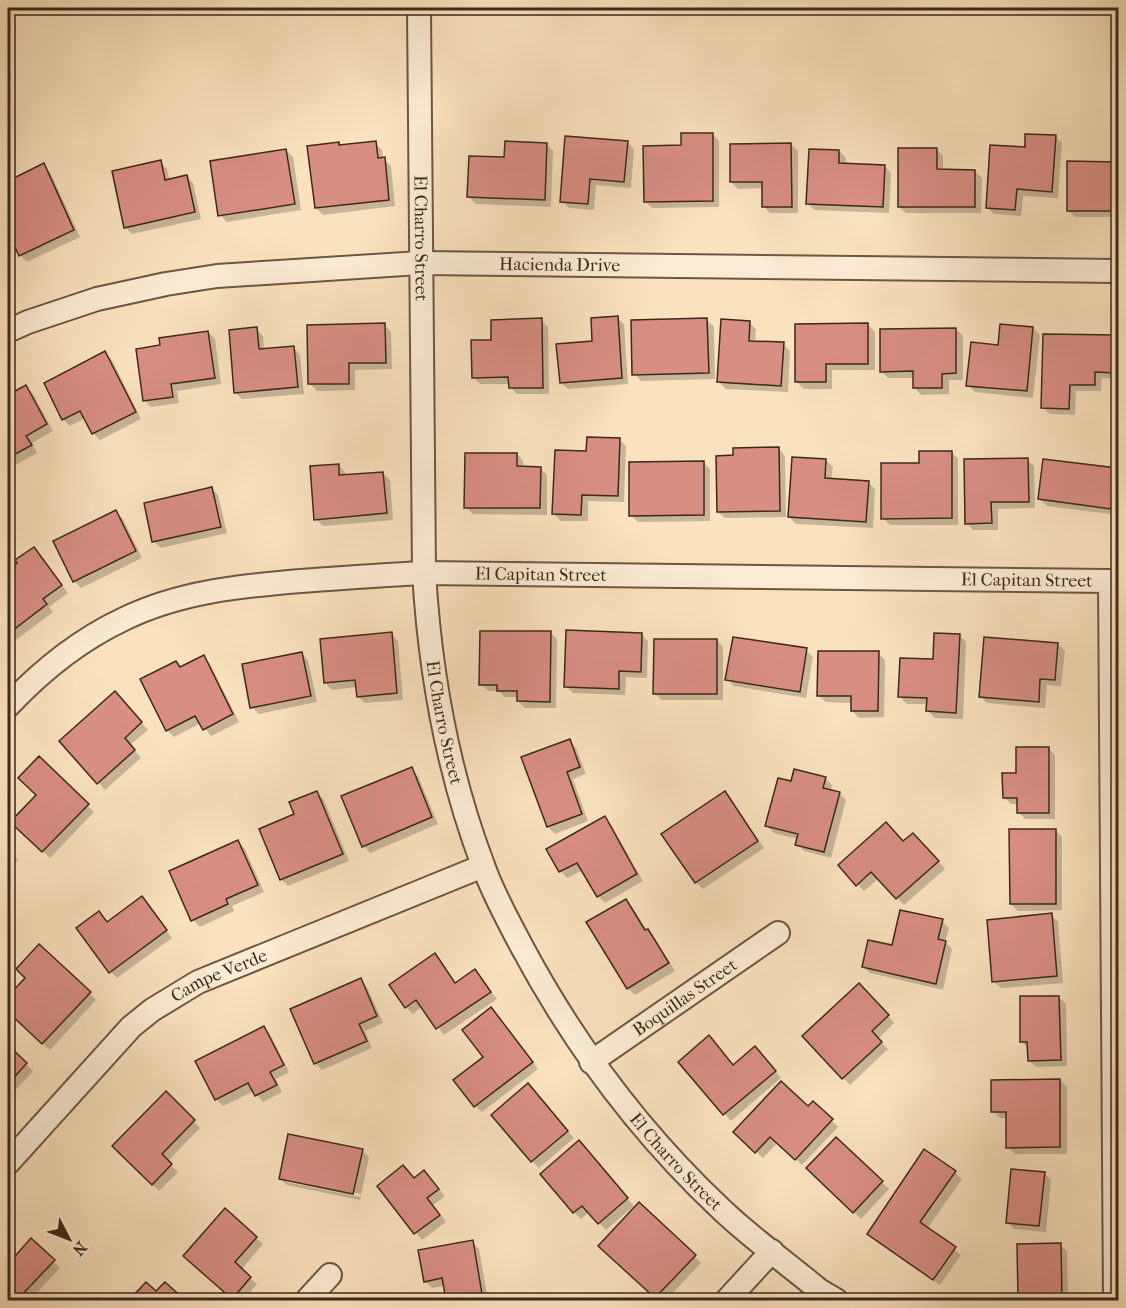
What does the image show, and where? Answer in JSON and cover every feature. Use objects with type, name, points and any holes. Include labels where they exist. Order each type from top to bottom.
[{"type":"street","name":"El Charro Street","points":[[419,8],[424,573],[428,635],[443,722],[458,786],[483,866],[499,903],[545,990],[591,1062],[654,1140],[722,1210],[819,1290],[836,1300]]},
{"type":"street","name":"Hacienda Drive","points":[[8,331],[97,299],[186,281],[217,276],[420,263],[1119,271]]},
{"type":"street","name":"El Capitan Street","points":[[8,706],[30,682],[59,658],[90,636],[124,618],[196,593],[258,584],[424,573],[1110,581],[1115,1300]]},
{"type":"street","name":"Campe Verde","points":[[8,1163],[131,1027],[174,995],[198,982],[483,866]]},
{"type":"street","name":"Boquillas Street","points":[[591,1062],[778,933]]},
{"type":"street","points":[[727,1300],[772,1251]]},
{"type":"street","points":[[307,1300],[330,1275]]},
{"type":"building","points":[[681,133],[713,133],[713,201],[644,202],[643,146],[681,145]]},
{"type":"building","points":[[1025,134],[1056,135],[1052,192],[1017,189],[1015,210],[986,208],[990,145],[1025,147]]},
{"type":"building","points":[[565,136],[628,141],[624,182],[590,179],[588,204],[560,202]]},
{"type":"building","points":[[376,141],[378,158],[385,157],[389,200],[315,208],[307,146]]},
{"type":"building","points":[[505,141],[547,143],[545,200],[467,197],[469,156],[504,157]]},
{"type":"building","points":[[791,143],[792,207],[762,207],[762,182],[730,182],[730,144]]},
{"type":"building","points":[[898,148],[937,148],[937,169],[975,170],[975,207],[898,207]]},
{"type":"building","points":[[286,149],[295,204],[218,216],[210,161]]},
{"type":"building","points":[[809,149],[839,150],[839,163],[885,165],[883,207],[806,204]]},
{"type":"building","points":[[161,160],[165,180],[187,175],[195,212],[124,228],[112,171]]},
{"type":"building","points":[[1067,161],[1118,162],[1118,211],[1067,211]]},
{"type":"building","points":[[44,163],[74,230],[19,256],[8,231],[8,181]]},
{"type":"building","points":[[618,316],[622,378],[560,383],[556,344],[592,341],[591,318]]},
{"type":"building","points":[[542,318],[543,388],[509,388],[508,377],[472,378],[471,340],[491,340],[491,320]]},
{"type":"building","points":[[707,318],[709,373],[632,375],[631,320]]},
{"type":"building","points":[[721,319],[750,321],[749,341],[784,342],[781,386],[717,382]]},
{"type":"building","points":[[385,323],[386,363],[349,363],[349,384],[308,384],[307,325]]},
{"type":"building","points":[[868,323],[868,364],[826,364],[826,382],[795,382],[795,324]]},
{"type":"building","points":[[1000,324],[1033,327],[1027,391],[966,386],[971,342],[998,345]]},
{"type":"building","points":[[257,327],[259,349],[294,346],[298,387],[234,393],[229,330]]},
{"type":"building","points":[[956,328],[956,373],[942,374],[942,388],[913,388],[913,371],[880,372],[880,329]]},
{"type":"building","points":[[208,331],[215,378],[171,384],[173,397],[143,401],[136,349],[160,345],[159,338]]},
{"type":"building","points":[[1043,334],[1118,335],[1117,373],[1095,372],[1095,385],[1070,385],[1069,409],[1041,408]]},
{"type":"building","points":[[105,351],[136,412],[92,434],[80,411],[62,420],[44,383]]},
{"type":"building","points":[[26,385],[47,424],[26,436],[32,445],[8,458],[8,395]]},
{"type":"building","points":[[587,437],[620,438],[618,496],[582,495],[581,515],[552,514],[555,450],[586,451]]},
{"type":"building","points":[[779,447],[780,511],[717,512],[716,456],[733,455],[733,448]]},
{"type":"building","points":[[919,451],[952,451],[952,518],[881,519],[881,463],[919,463]]},
{"type":"building","points":[[465,453],[517,453],[517,466],[541,467],[540,508],[464,508]]},
{"type":"building","points":[[792,457],[826,459],[825,478],[869,481],[866,522],[788,517]]},
{"type":"building","points":[[1028,458],[1029,502],[991,502],[992,523],[965,524],[964,459]]},
{"type":"building","points":[[1043,459],[1117,468],[1111,509],[1038,499]]},
{"type":"building","points":[[704,461],[704,515],[629,516],[629,462]]},
{"type":"building","points":[[339,464],[339,475],[383,472],[387,513],[314,520],[310,466]]},
{"type":"building","points":[[212,487],[221,527],[152,542],[144,503]]},
{"type":"building","points":[[116,510],[136,551],[73,582],[53,541]]},
{"type":"building","points":[[34,547],[62,585],[43,599],[47,604],[8,634],[8,568],[17,563],[15,560]]},
{"type":"building","points":[[566,630],[642,633],[641,672],[619,671],[619,689],[564,687]]},
{"type":"building","points":[[480,631],[551,631],[550,702],[517,701],[517,691],[497,691],[497,685],[479,685]]},
{"type":"building","points":[[392,632],[397,693],[357,697],[355,680],[324,683],[320,639]]},
{"type":"building","points":[[934,633],[960,634],[956,713],[926,711],[927,698],[898,697],[900,658],[933,659]]},
{"type":"building","points":[[733,637],[807,648],[800,692],[725,680]]},
{"type":"building","points":[[984,637],[1058,643],[1055,680],[1040,679],[1039,702],[979,697]]},
{"type":"building","points":[[654,639],[717,639],[717,694],[653,694]]},
{"type":"building","points":[[818,651],[879,651],[878,711],[851,711],[851,696],[817,696]]},
{"type":"building","points":[[302,652],[311,696],[250,708],[242,664]]},
{"type":"building","points":[[204,655],[233,714],[203,730],[195,716],[166,731],[140,679],[176,661],[180,667]]},
{"type":"building","points":[[115,691],[142,722],[125,738],[135,750],[97,784],[59,741]]},
{"type":"building","points":[[570,739],[580,767],[567,772],[582,814],[547,827],[521,757]]},
{"type":"building","points":[[1016,747],[1049,747],[1049,813],[1017,813],[1017,798],[1003,798],[1002,773],[1016,773]]},
{"type":"building","points":[[39,756],[89,804],[42,852],[10,822],[36,795],[18,778]]},
{"type":"building","points":[[412,767],[432,817],[362,847],[341,796]]},
{"type":"building","points":[[794,769],[826,777],[823,788],[840,792],[824,852],[795,845],[798,834],[765,826],[778,778],[791,781]]},
{"type":"building","points":[[317,791],[343,854],[280,880],[259,829],[294,814],[289,802]]},
{"type":"building","points":[[725,791],[758,841],[695,883],[661,834]]},
{"type":"building","points":[[605,816],[637,874],[597,897],[577,863],[559,872],[546,849]]},
{"type":"building","points":[[886,822],[903,841],[913,833],[939,861],[896,899],[871,872],[856,886],[838,865]]},
{"type":"building","points":[[1009,829],[1056,829],[1056,904],[1010,904]]},
{"type":"building","points":[[238,840],[258,885],[226,899],[228,904],[191,921],[169,871]]},
{"type":"building","points":[[142,896],[167,930],[109,973],[76,928],[99,911],[107,922]]},
{"type":"building","points":[[626,899],[669,963],[627,989],[586,922]]},
{"type":"building","points":[[900,910],[943,919],[938,939],[946,941],[936,984],[862,967],[868,940],[892,945]]},
{"type":"building","points":[[1052,913],[1057,976],[992,982],[987,920]]},
{"type":"building","points":[[39,944],[91,992],[42,1044],[8,1012],[8,996],[25,978],[16,969]]},
{"type":"building","points":[[435,953],[455,983],[475,969],[491,992],[436,1029],[416,1000],[405,1008],[389,985]]},
{"type":"building","points":[[361,978],[377,1016],[359,1024],[367,1041],[314,1064],[290,1009]]},
{"type":"building","points":[[859,983],[889,1015],[872,1031],[882,1042],[842,1079],[802,1036]]},
{"type":"building","points":[[1020,996],[1059,996],[1061,1060],[1028,1061],[1027,1042],[1020,1042]]},
{"type":"building","points":[[491,1007],[533,1062],[474,1107],[453,1080],[483,1057],[462,1030]]},
{"type":"building","points":[[264,1026],[284,1065],[270,1072],[277,1085],[255,1096],[248,1083],[215,1100],[195,1061]]},
{"type":"building","points":[[709,1035],[733,1065],[755,1046],[776,1071],[723,1115],[678,1062]]},
{"type":"building","points":[[8,1045],[27,1063],[8,1084]]},
{"type":"building","points":[[1060,1079],[1060,1147],[1006,1148],[1006,1112],[991,1112],[991,1080]]},
{"type":"building","points":[[781,1081],[808,1106],[813,1101],[833,1119],[795,1160],[770,1137],[755,1153],[733,1132]]},
{"type":"building","points":[[528,1083],[568,1131],[531,1162],[491,1115]]},
{"type":"building","points":[[166,1091],[195,1120],[162,1154],[172,1164],[152,1185],[112,1146]]},
{"type":"building","points":[[288,1134],[363,1149],[353,1194],[279,1179]]},
{"type":"building","points":[[836,1137],[883,1181],[853,1213],[806,1168]]},
{"type":"building","points":[[579,1140],[628,1198],[598,1224],[582,1206],[573,1213],[540,1174]]},
{"type":"building","points":[[924,1149],[956,1171],[920,1222],[956,1247],[933,1280],[867,1234]]},
{"type":"building","points":[[403,1165],[414,1178],[424,1170],[439,1189],[427,1198],[440,1215],[414,1234],[377,1186]]},
{"type":"building","points":[[1011,1169],[1045,1172],[1039,1226],[1006,1223]]},
{"type":"building","points":[[639,1202],[696,1255],[655,1298],[598,1246]]},
{"type":"building","points":[[225,1208],[257,1237],[235,1262],[251,1277],[232,1299],[183,1256]]},
{"type":"building","points":[[31,1238],[55,1260],[17,1300],[8,1300],[8,1264]]},
{"type":"building","points":[[473,1240],[483,1300],[446,1300],[442,1278],[424,1282],[418,1250]]},
{"type":"building","points":[[1061,1243],[1062,1300],[1018,1300],[1017,1244]]},
{"type":"building","points":[[146,1282],[156,1291],[165,1282],[185,1300],[129,1300]]}]
